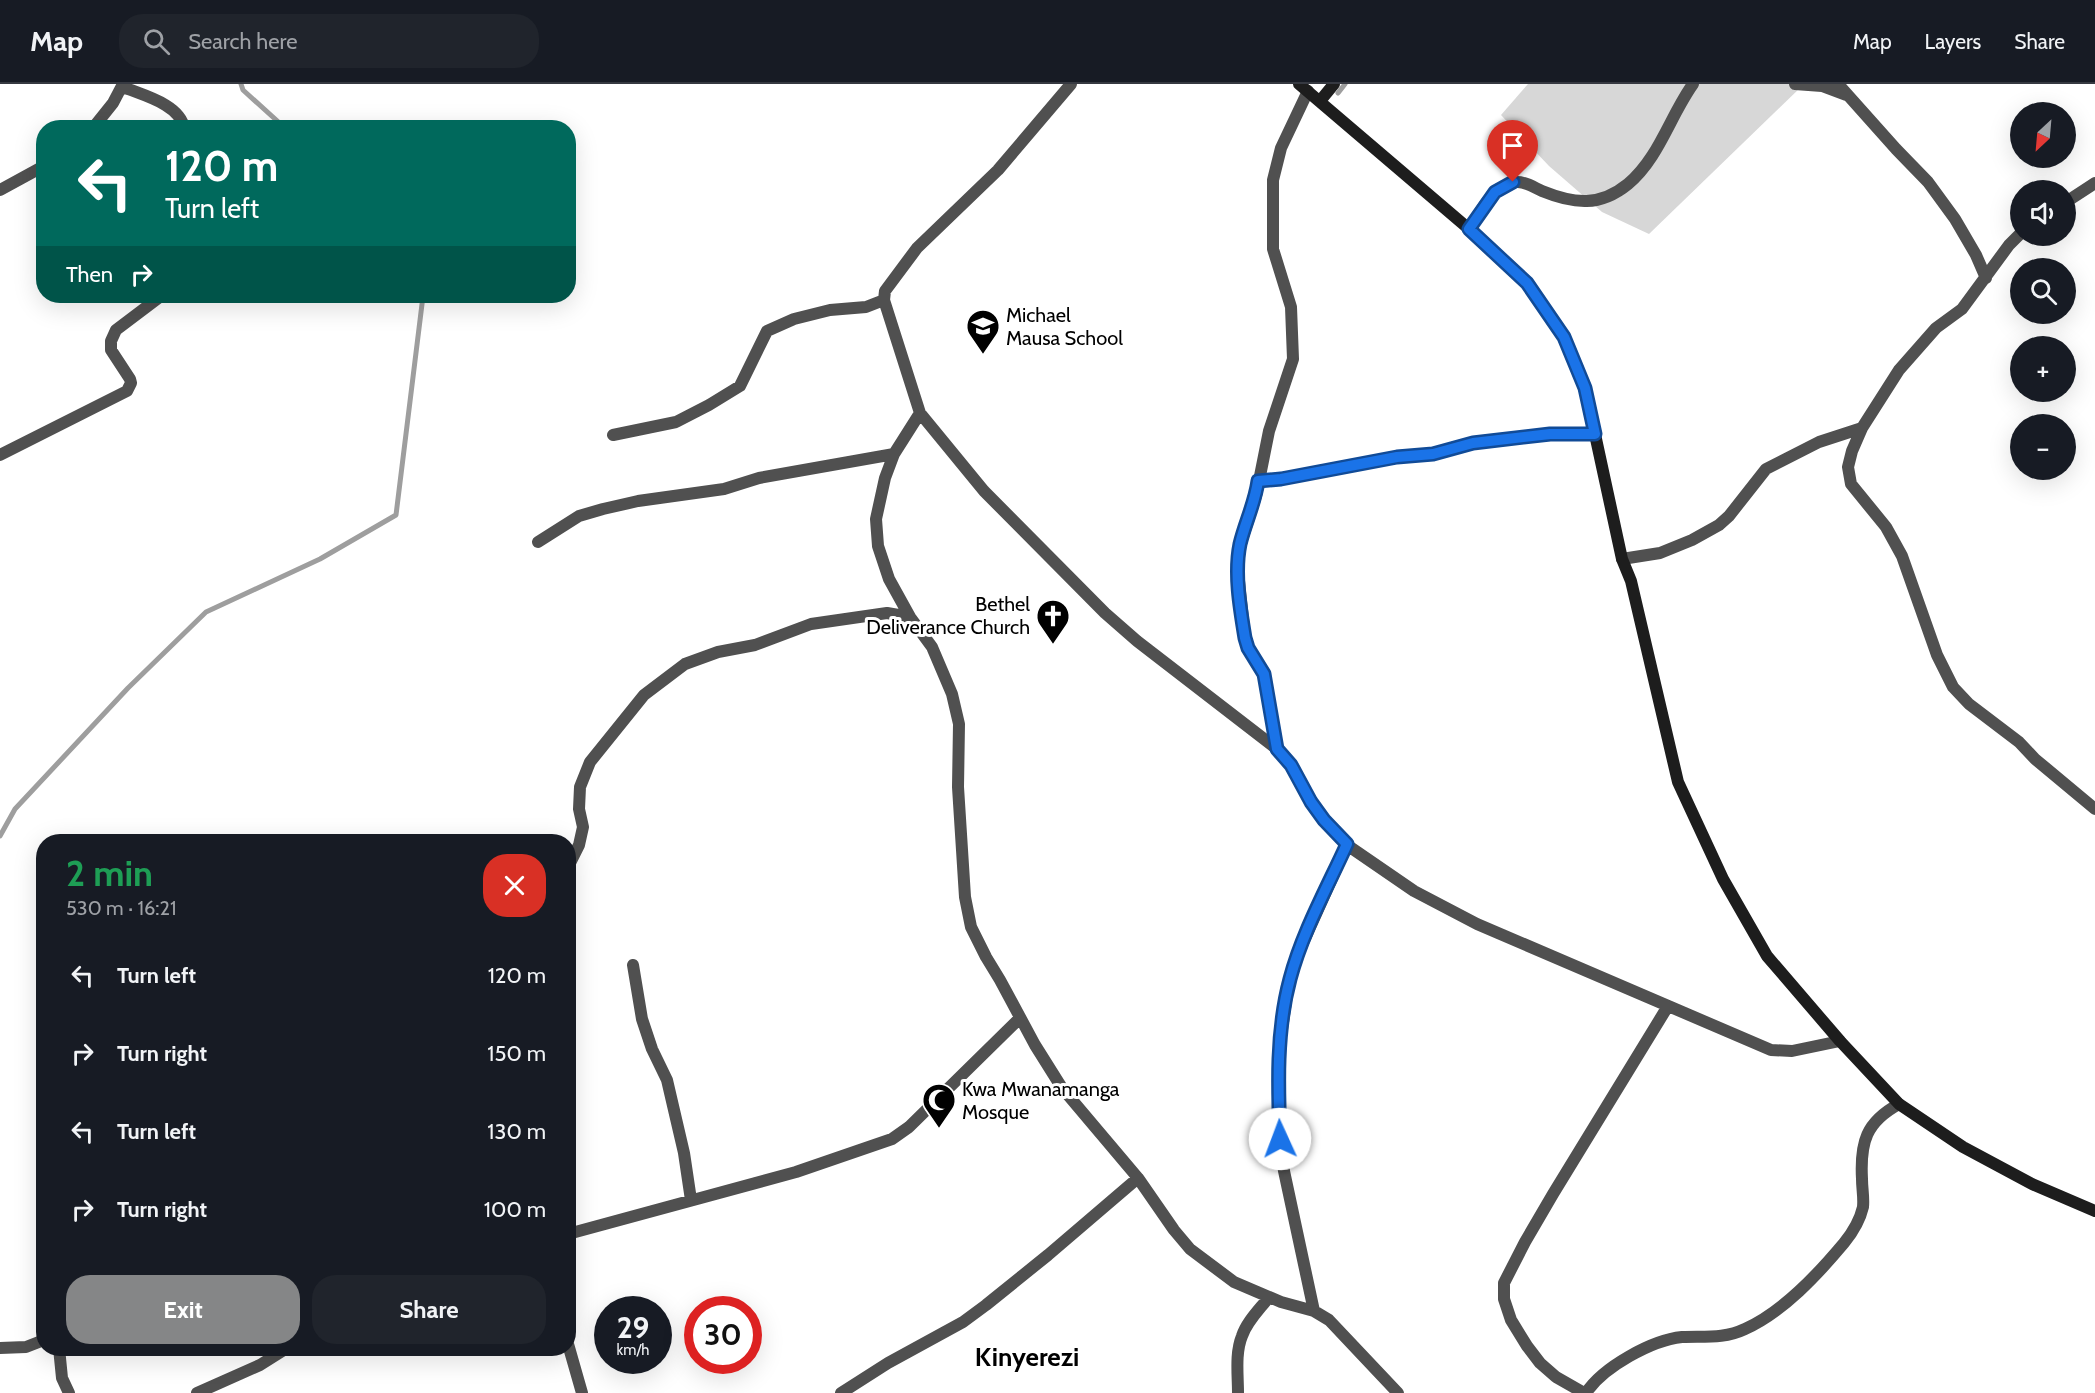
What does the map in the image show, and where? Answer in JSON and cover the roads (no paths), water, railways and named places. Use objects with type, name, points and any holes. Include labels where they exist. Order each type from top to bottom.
[{"type":"street","points":[[1071,84],[998,170],[918,248],[885,291],[884,300],[920,413],[984,491],[1105,614],[1277,749],[1291,765],[1311,802],[1324,820],[1347,844],[1414,891],[1477,924],[1771,1050],[1792,1051],[1840,1041]]},
{"type":"street","points":[[1320,101],[1334,84]]},
{"type":"street","points":[[1469,229],[1495,192],[1515,182],[1577,202],[1593,202],[1602,199],[1628,184],[1649,162],[1693,84]]},
{"type":"street","points":[[1795,84],[1822,86],[1849,96]]},
{"type":"street","points":[[1838,84],[1928,182],[1955,219],[1976,255],[1986,278]]},
{"type":"street","points":[[99,120],[123,85],[172,109],[181,120]]},
{"type":"street","points":[[1277,749],[1264,674],[1248,648],[1245,638],[1238,562],[1244,532],[1256,496],[1269,431],[1293,359],[1291,307],[1273,249],[1273,180],[1281,148],[1304,88],[1469,229],[1527,283],[1564,337],[1585,388],[1622,559],[1631,581],[1678,782],[1723,879],[1767,956],[1840,1041],[1899,1104],[1963,1148],[2032,1184],[2095,1211]]},
{"type":"street","points":[[0,190],[36,170]]},
{"type":"street","points":[[2076,195],[2095,183]]},
{"type":"street","points":[[2010,244],[1962,309],[1936,328],[1899,370],[1862,429],[1852,451],[1848,468],[1851,484],[1886,527],[1902,556],[1937,655],[1953,687],[1969,704],[2019,742],[2035,759],[2095,809]]},
{"type":"street","points":[[614,435],[676,422],[710,405],[740,386],[767,332],[794,319],[830,310],[866,307],[884,300]]},
{"type":"street","points":[[0,455],[127,391],[131,383],[130,379],[111,350],[111,341],[116,330],[152,303]]},
{"type":"street","points":[[920,413],[894,454],[885,478],[876,519],[878,546],[889,579],[910,617],[932,647],[952,694],[959,724],[958,787],[964,897],[971,927],[1020,1018],[1062,1088],[1138,1178],[1174,1230],[1190,1248],[1234,1282],[1281,1302],[1314,1311],[1329,1320],[1398,1393]]},
{"type":"street","points":[[1622,559],[1659,553],[1692,540],[1719,525],[1729,516],[1766,469],[1819,442],[1862,429]]},
{"type":"street","points":[[1258,481],[1281,479],[1397,457],[1433,454],[1473,443],[1550,434],[1595,434]]},
{"type":"street","points":[[538,542],[579,516],[603,509],[638,501],[724,489],[759,478],[894,454]]},
{"type":"street","points":[[576,851],[583,827],[579,808],[580,787],[590,762],[644,695],[685,664],[718,652],[755,645],[812,624],[887,613],[910,617]]},
{"type":"street","points":[[1314,1311],[1283,1160],[1278,1085],[1281,1036],[1289,981],[1298,954],[1347,844]]},
{"type":"street","points":[[633,965],[642,1019],[667,1080],[684,1153],[691,1200]]},
{"type":"street","points":[[1668,1006],[1553,1194],[1504,1283],[1507,1310],[1527,1346],[1540,1363],[1556,1377],[1585,1393],[1594,1380],[1631,1355],[1681,1337],[1720,1337],[1744,1330],[1770,1316],[1786,1302],[1844,1243],[1858,1223],[1864,1198],[1861,1161],[1863,1147],[1871,1127],[1881,1114],[1899,1104]]},
{"type":"street","points":[[576,1232],[796,1172],[892,1139],[909,1127],[1020,1018]]},
{"type":"street","points":[[841,1393],[888,1363],[963,1322],[1138,1178]]},
{"type":"street","points":[[1238,1393],[1238,1349],[1242,1335],[1247,1324],[1269,1297]]},
{"type":"street","points":[[0,1348],[26,1347],[36,1343]]},
{"type":"street","points":[[60,1356],[62,1378],[69,1393]]},
{"type":"street","points":[[197,1393],[260,1365],[274,1356]]},
{"type":"street","points":[[571,1356],[582,1393]]},
{"type":"waterway","points":[[241,84],[243,90],[276,120]]},
{"type":"waterway","points":[[1338,93],[1345,84]]},
{"type":"waterway","points":[[0,836],[15,809],[128,688],[206,612],[320,559],[396,515],[422,303]]},
{"type":"place","name":"Michael Mausa School","points":[[983,355]]},
{"type":"place","name":"Bethel Deliverance Church","points":[[1053,645]]},
{"type":"place","name":"Kwa Mwanamanga Mosque","points":[[939,1129]]},
{"type":"district","name":"Kinyerezi","points":[[1027,1357]]}]
